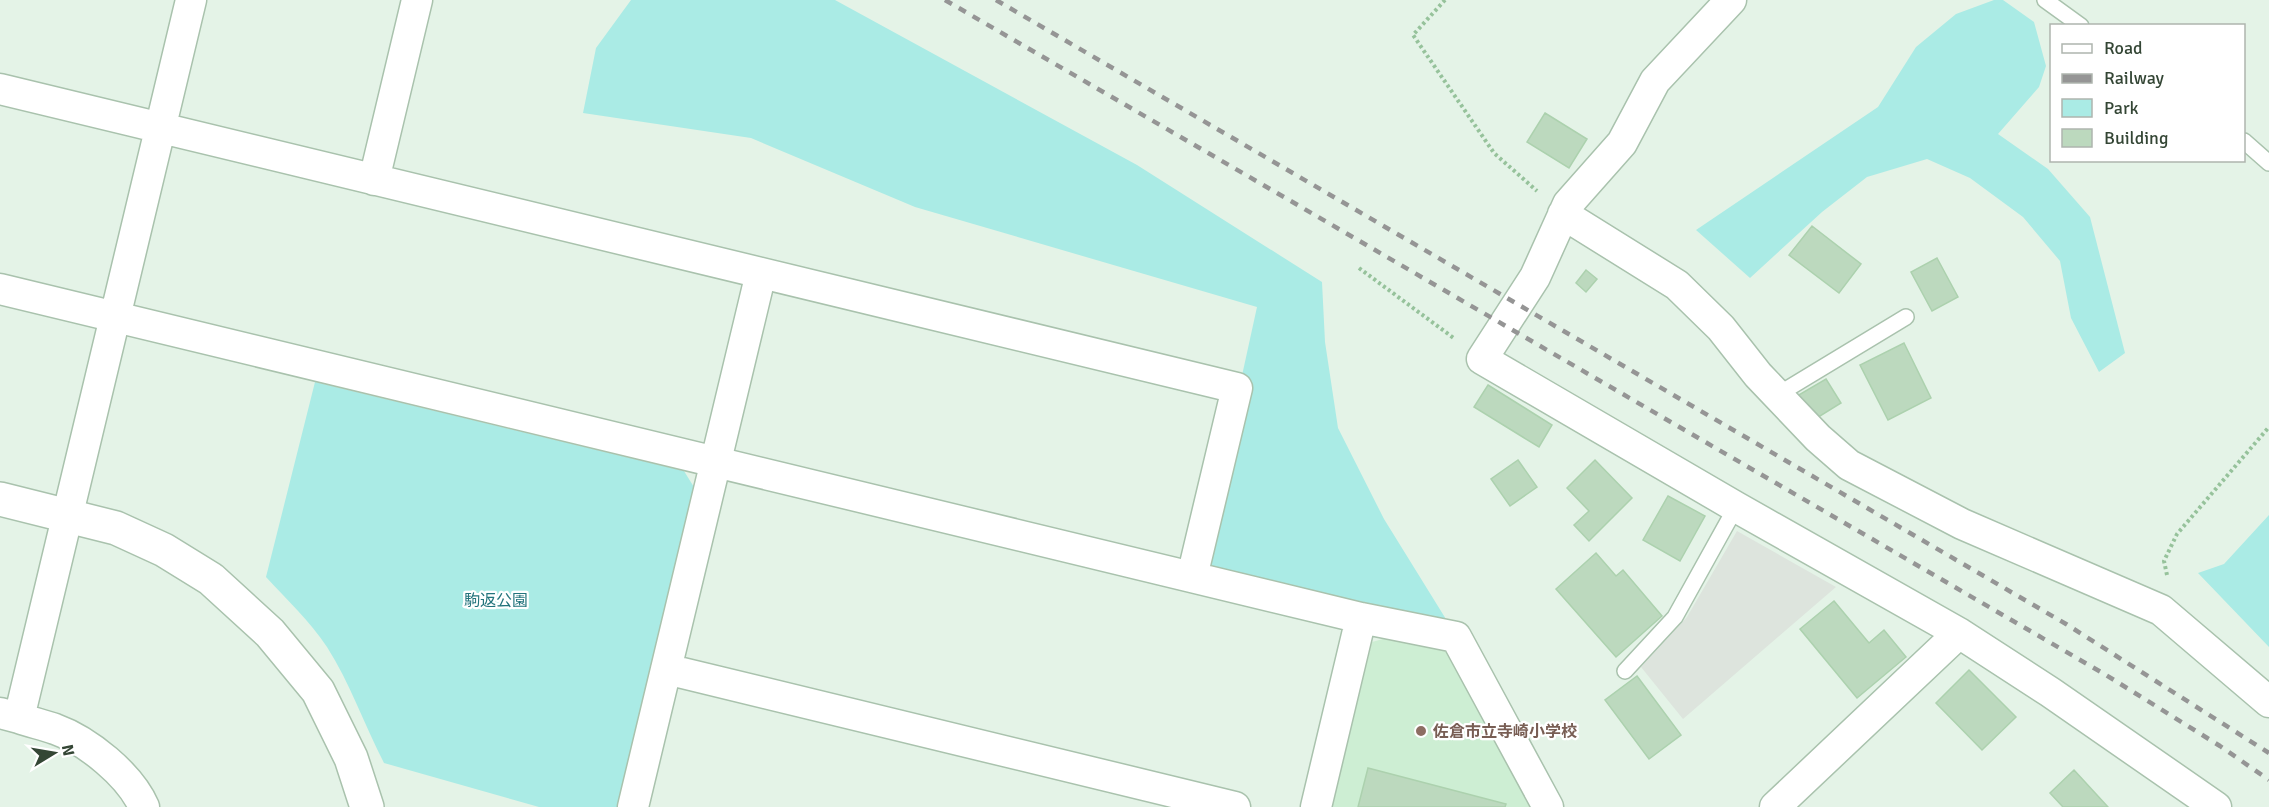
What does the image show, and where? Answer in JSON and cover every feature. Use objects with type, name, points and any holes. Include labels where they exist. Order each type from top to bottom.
[{"type":"street","points":[[144,807],[139,796],[104,757],[57,730],[10,716],[68,515],[190,0]]},
{"type":"street","points":[[374,180],[417,0]]},
{"type":"street","points":[[1731,0],[1655,81],[1622,143],[1568,204],[1535,277],[1482,359],[1736,507],[1959,633],[2050,692],[2216,807]]},
{"type":"street","points":[[0,89],[1237,388],[1192,577]]},
{"type":"street","points":[[1563,214],[1677,285],[1721,328],[1758,375],[1818,438],[1849,465],[1962,524],[2160,610],[2269,702]]},
{"type":"street","points":[[633,807],[761,273]]},
{"type":"street","points":[[0,289],[1361,618],[1456,637],[1548,807]]},
{"type":"street","points":[[0,499],[116,528],[164,550],[211,579],[270,633],[318,691],[351,758],[367,807]]},
{"type":"street","points":[[1316,807],[1361,618]]},
{"type":"street","points":[[1775,807],[1959,633]]},
{"type":"street","points":[[666,669],[1235,807]]},
{"type":"lane","points":[[2045,0],[2078,24]]},
{"type":"lane","points":[[2245,142],[2269,163]]},
{"type":"lane","points":[[1777,395],[1906,317]]},
{"type":"lane","points":[[1625,671],[1674,617],[1736,507]]},
{"type":"path","points":[[1445,0],[1413,35],[1494,153],[1563,214]]},
{"type":"path","points":[[1359,268],[1482,359]]},
{"type":"path","points":[[2167,578],[2164,561],[2177,534],[2269,427]]},
{"type":"shaded area","points":[[1737,531],[1836,587],[1683,719],[1641,667],[1687,617]]},
{"type":"shaded area","name":"佐倉市立寺崎小学校","points":[[1397,635],[1436,644],[1452,656],[1533,807],[1332,807],[1372,642]]},
{"type":"green space","points":[[631,0],[835,0],[1137,165],[1322,282],[1325,342],[1338,428],[1384,519],[1449,624],[1201,563],[1257,307],[915,207],[751,138],[583,113],[596,48]]},
{"type":"green space","points":[[1994,0],[2003,0],[2034,22],[2046,66],[2039,87],[1998,134],[2048,169],[2090,217],[2125,353],[2099,372],[2071,318],[2060,261],[2023,217],[1970,178],[1927,159],[1867,177],[1822,212],[1750,278],[1696,230],[1878,107],[1916,47],[1956,14]]},
{"type":"green space","name":"駒返公園","points":[[315,382],[684,471],[697,492],[619,807],[539,807],[384,763],[343,675],[327,647],[306,619],[266,577]]},
{"type":"green space","points":[[2269,515],[2269,647],[2198,573],[2224,564]]},
{"type":"building","points":[[1545,113],[1587,139],[1569,168],[1527,142]]},
{"type":"building","points":[[1812,226],[1861,264],[1839,293],[1789,255]]},
{"type":"building","points":[[1937,258],[1958,297],[1932,311],[1911,272]]},
{"type":"building","points":[[1586,270],[1597,279],[1586,292],[1576,283]]},
{"type":"building","points":[[1904,343],[1931,398],[1888,420],[1860,365]]},
{"type":"building","points":[[1826,379],[1841,403],[1812,421],[1797,396]]},
{"type":"building","points":[[1488,385],[1552,425],[1539,447],[1474,407]]},
{"type":"building","points":[[1518,460],[1537,487],[1510,506],[1491,479]]},
{"type":"building","points":[[1595,460],[1632,498],[1589,541],[1574,525],[1589,511],[1567,488]]},
{"type":"building","points":[[1668,496],[1705,516],[1680,561],[1643,540]]},
{"type":"building","points":[[1596,553],[1616,576],[1623,570],[1662,616],[1616,657],[1556,589]]},
{"type":"building","points":[[1834,601],[1869,643],[1884,630],[1906,657],[1857,698],[1800,629]]},
{"type":"building","points":[[1969,670],[2016,717],[1982,750],[1936,703]]},
{"type":"building","points":[[1637,676],[1681,735],[1649,759],[1605,700]]},
{"type":"building","points":[[1368,768],[1506,804],[1505,807],[1358,807]]},
{"type":"building","points":[[2074,770],[2108,807],[2063,807],[2050,793]]},
{"type":"railway","points":[[945,0],[2106,675],[2220,746],[2269,780]]},
{"type":"railway","points":[[996,0],[2066,624],[2269,753]]},
{"type":"place","name":"佐倉市立寺崎小学校","points":[[1421,731]]}]
